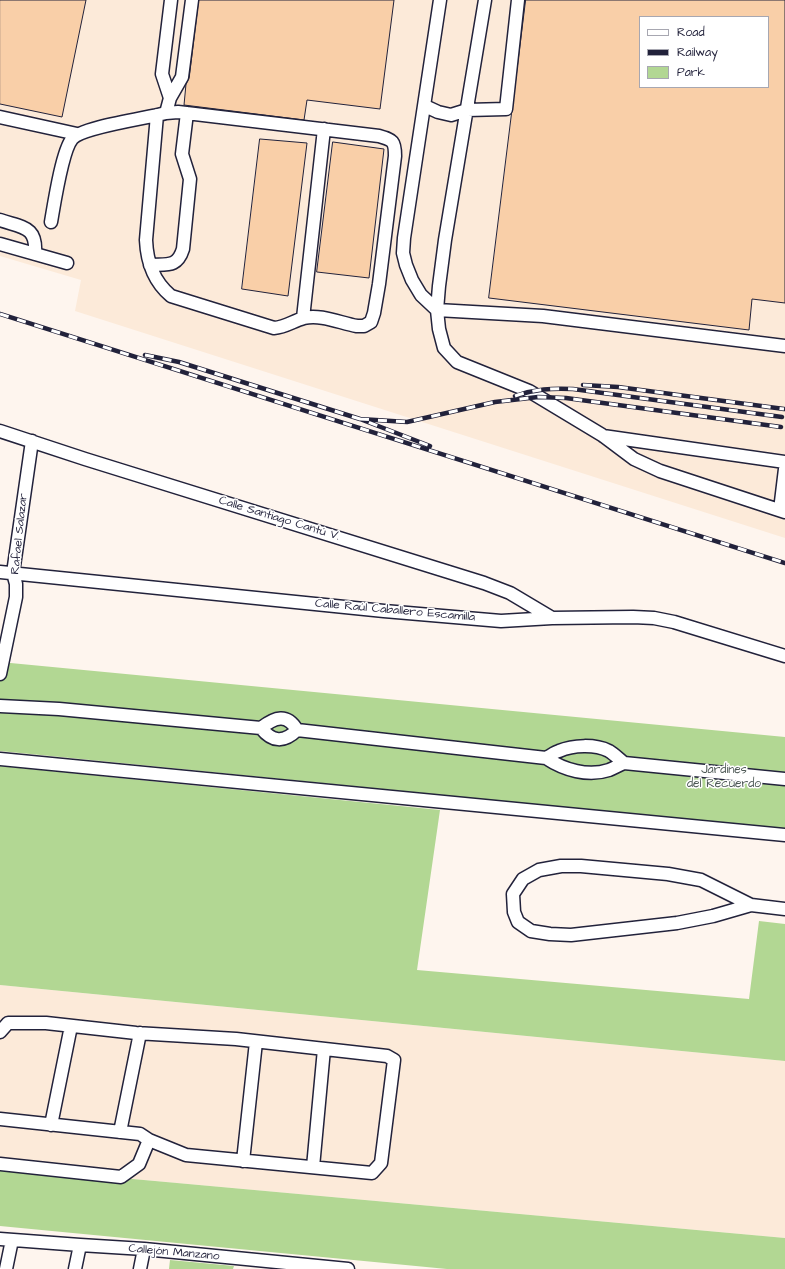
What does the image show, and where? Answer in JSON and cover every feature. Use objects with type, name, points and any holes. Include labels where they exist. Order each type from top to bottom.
[{"type":"street","points":[[170,98],[162,74],[171,0]]},
{"type":"street","points":[[0,117],[77,134],[162,114],[178,112],[379,136],[390,140],[395,145],[395,156],[379,284],[371,322],[364,326],[357,326],[312,317],[303,318],[283,327],[274,328],[171,296],[162,288],[150,265],[146,253],[146,240],[162,114],[182,78],[192,0]]},
{"type":"street","points":[[440,0],[403,253],[412,280],[421,295],[437,310],[543,316],[785,346]]},
{"type":"street","points":[[485,0],[445,240],[437,310],[439,329],[444,348],[457,362],[529,391],[602,435],[634,459],[660,471],[783,511],[785,475]]},
{"type":"street","points":[[425,106],[438,112],[451,115],[467,110],[506,109],[518,0]]},
{"type":"street","points":[[150,265],[174,263],[180,258],[183,249],[190,179],[182,154],[187,113]]},
{"type":"street","points":[[303,318],[324,129]]},
{"type":"street","points":[[51,222],[65,152],[71,139],[77,134]]},
{"type":"street","points":[[0,220],[28,230],[33,235],[36,242],[35,254]]},
{"type":"street","points":[[0,244],[67,263]]},
{"type":"street","name":"Calle Santiago Cantú V.","points":[[0,431],[85,459],[484,583],[510,593],[552,618]]},
{"type":"street","points":[[602,435],[785,462]]},
{"type":"street","name":"Rafael Salazar","points":[[0,674],[16,596],[16,584],[13,573],[32,441]]},
{"type":"street","name":"Calle Raúl Caballero Escamilla","points":[[0,572],[384,611],[501,621],[552,618],[654,618],[674,622],[785,656]]},
{"type":"street","points":[[0,706],[59,709],[261,728],[272,719],[281,718],[288,720],[297,730]]},
{"type":"street","points":[[261,728],[266,734],[273,738],[280,739],[287,738],[297,730],[546,758],[556,765],[567,769],[596,773],[610,770],[624,763],[785,779]]},
{"type":"street","points":[[546,758],[571,747],[586,747],[599,748],[609,751],[624,763]]},
{"type":"street","points":[[0,759],[785,835]]},
{"type":"street","points":[[751,905],[713,916],[677,923],[571,935],[531,931],[518,922],[514,912],[514,894],[523,879],[539,870],[561,866],[581,866],[668,874],[701,880],[751,905],[785,909]]},
{"type":"street","points":[[0,1032],[4,1022],[46,1023],[140,1033],[324,1049],[387,1056],[394,1060],[381,1163],[372,1172],[186,1155],[149,1140],[140,1134],[0,1119]]},
{"type":"street","points":[[50,1125],[71,1026]]},
{"type":"street","points":[[120,1132],[140,1033]]},
{"type":"street","points":[[243,1161],[256,1042]]},
{"type":"street","points":[[313,1167],[324,1049]]},
{"type":"street","points":[[0,1164],[121,1177],[139,1164],[149,1140]]},
{"type":"street","points":[[6,1239],[6,1269]]},
{"type":"street","name":"Callejón Manzano","points":[[6,1239],[144,1249],[271,1266],[348,1269]]},
{"type":"street","points":[[75,1269],[80,1245]]},
{"type":"street","points":[[140,1269],[144,1249]]},
{"type":"shaded area","points":[[0,0],[785,0],[785,538],[75,311],[81,280],[0,256]]},
{"type":"shaded area","points":[[0,985],[785,1061],[785,1238],[0,1167]]},
{"type":"green space","name":"Jardínes del Recuerdo","points":[[0,662],[785,737],[785,829],[0,751]]},
{"type":"green space","points":[[0,766],[440,810],[417,970],[749,999],[759,921],[785,924],[785,1061],[0,985]]},
{"type":"green space","points":[[0,1167],[785,1238],[785,1269],[447,1269],[0,1226]]},
{"type":"green space","points":[[170,1260],[234,1266],[233,1269],[169,1269]]},
{"type":"building","points":[[0,0],[86,0],[62,117],[0,104]]},
{"type":"building","points":[[199,0],[394,0],[380,109],[307,100],[304,120],[184,105]]},
{"type":"building","points":[[526,0],[785,0],[785,303],[752,299],[749,330],[489,298]]},
{"type":"building","points":[[260,139],[307,143],[288,296],[242,289]]},
{"type":"building","points":[[333,142],[384,149],[369,278],[317,272]]},
{"type":"railway","points":[[0,314],[785,563]]},
{"type":"railway","points":[[145,355],[179,362],[360,419],[430,446]]},
{"type":"railway","points":[[583,385],[618,387],[784,409]]},
{"type":"railway","points":[[515,396],[544,390],[573,389],[782,417]]},
{"type":"railway","points":[[360,419],[407,422],[495,402],[538,397],[566,398],[781,427]]}]
